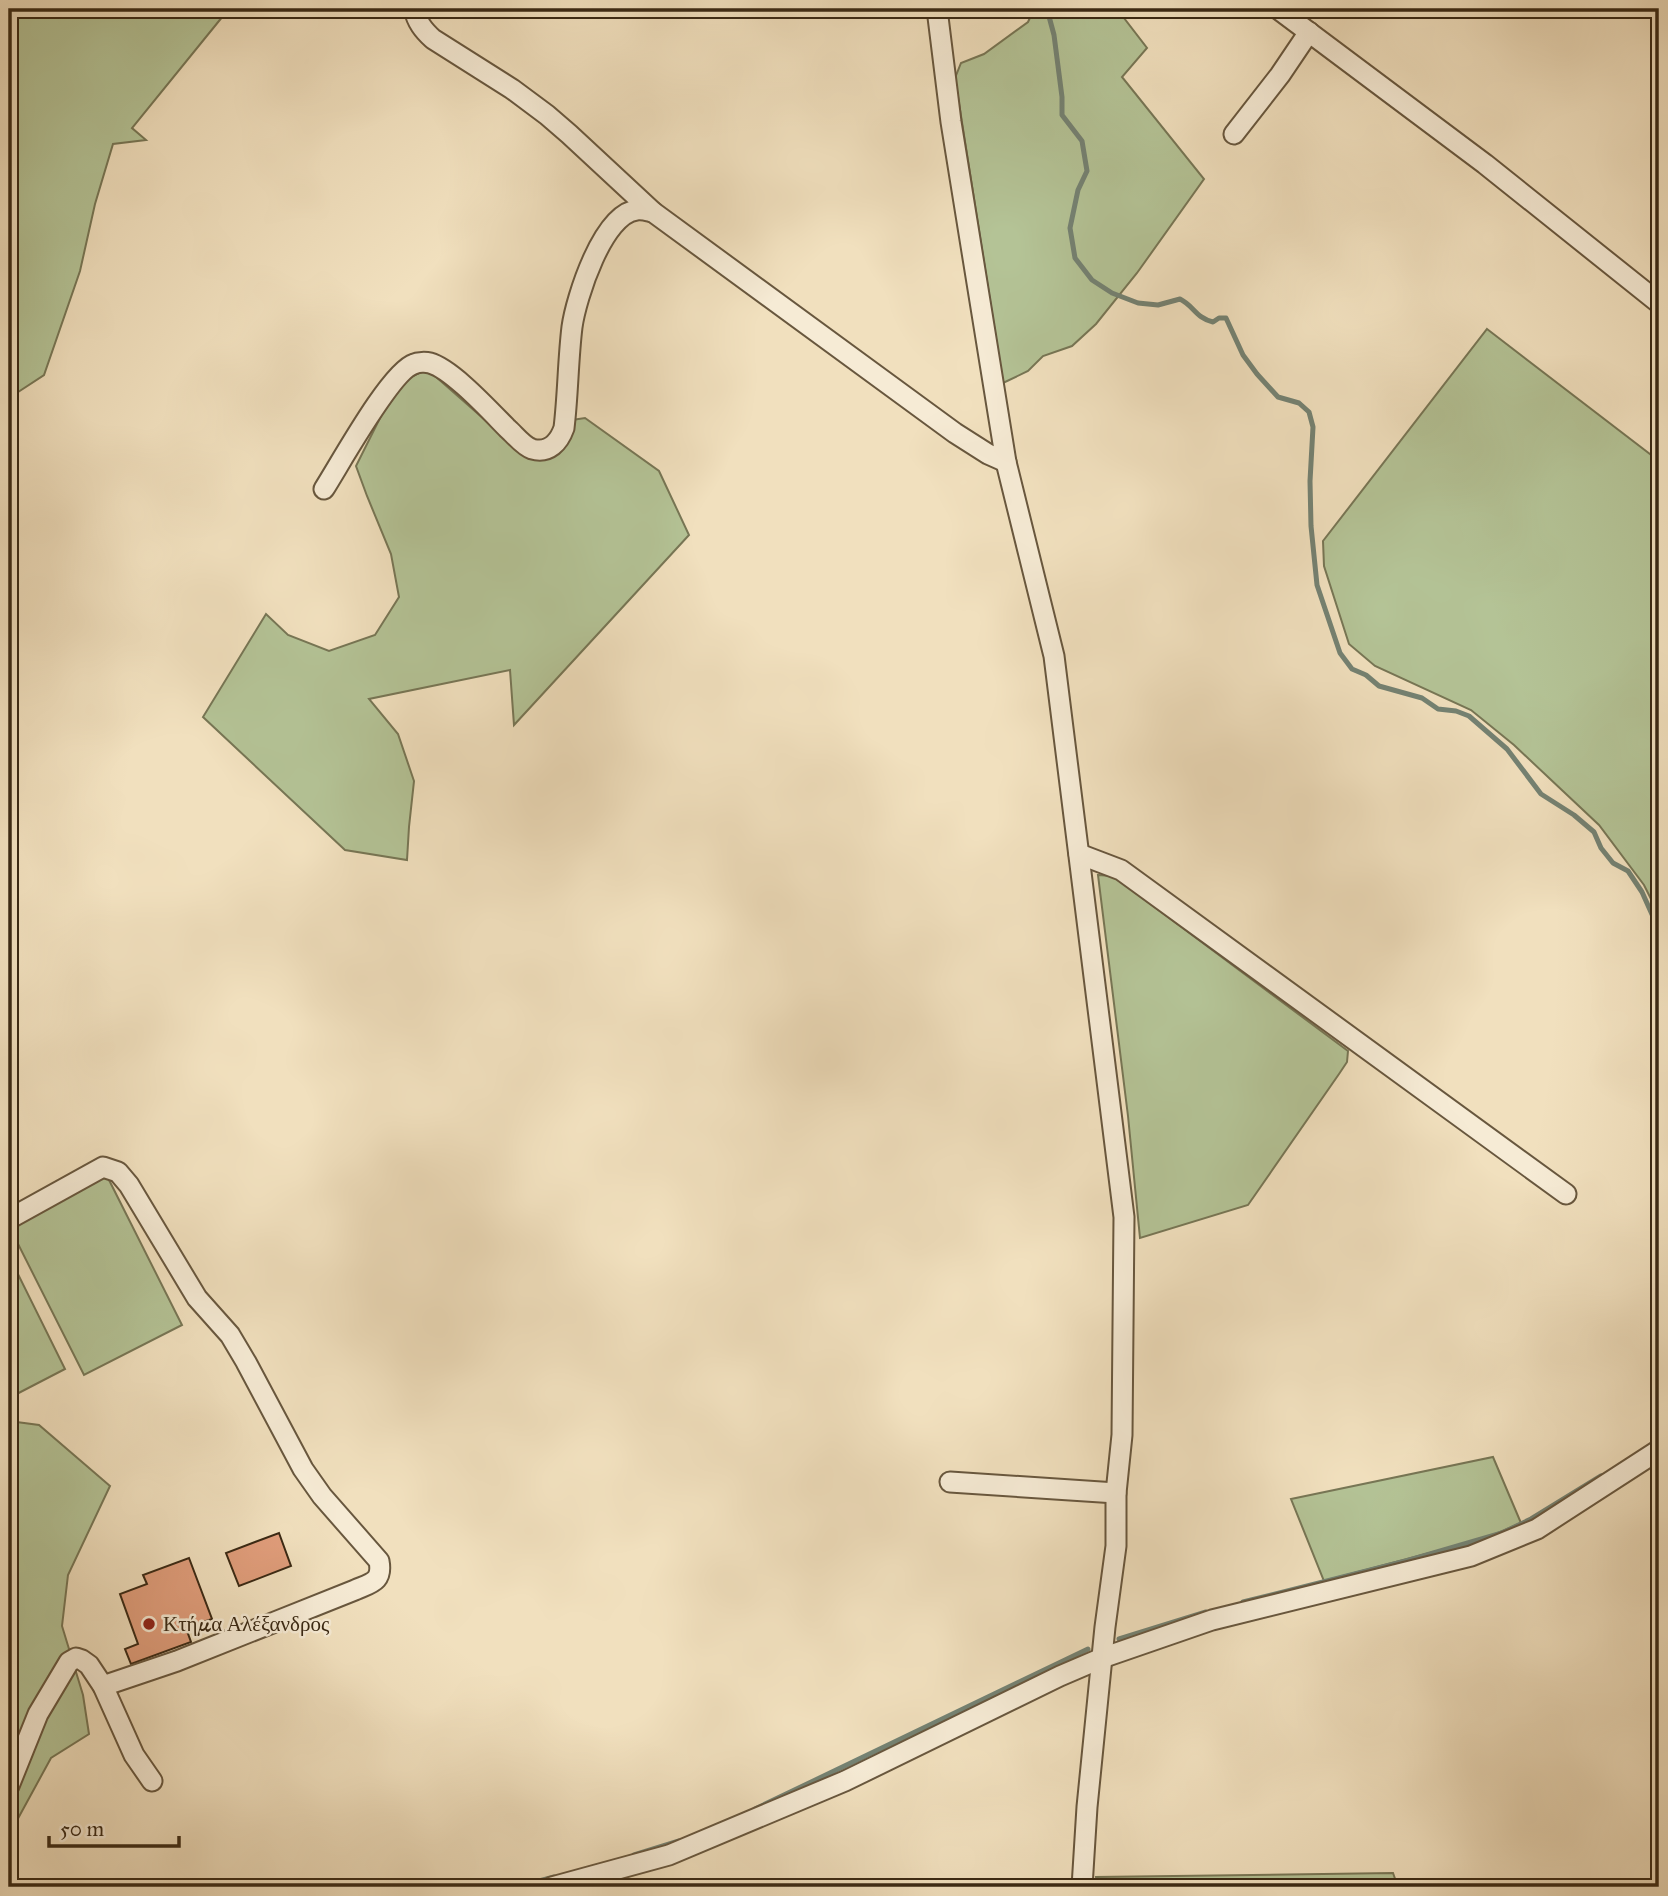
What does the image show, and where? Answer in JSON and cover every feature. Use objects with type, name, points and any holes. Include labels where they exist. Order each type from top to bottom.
[{"type":"street","points":[[414,9],[416,19],[433,39],[512,89],[547,115],[653,212],[947,427],[988,454],[1006,462]]},
{"type":"street","points":[[937,9],[951,122],[1006,462],[1054,656],[1124,1217],[1122,1435],[1116,1493],[1116,1546],[1087,1807],[1082,1887]]},
{"type":"street","points":[[1279,9],[1485,164],[1659,303]]},
{"type":"street","points":[[1234,134],[1280,75],[1309,32]]},
{"type":"street","points":[[324,489],[384,392],[401,372],[413,364],[428,362],[439,367],[468,390],[531,449],[544,450],[559,442],[564,428],[572,326],[590,269],[609,230],[624,214],[636,210],[653,212]]},
{"type":"street","points":[[1079,854],[1121,870],[1566,1194]]},
{"type":"street","points":[[9,1220],[103,1167],[118,1172],[129,1185],[197,1298],[230,1335],[303,1469],[321,1496],[379,1562],[381,1571],[377,1579],[355,1590],[177,1661],[103,1686]]},
{"type":"street","points":[[552,1887],[669,1855],[845,1780],[1102,1658],[1212,1620],[1483,1552],[1537,1529],[1659,1450]]},
{"type":"street","points":[[950,1482],[1116,1493]]},
{"type":"street","points":[[9,1786],[38,1714],[69,1662],[76,1658],[89,1665],[103,1686],[134,1755],[152,1781]]},
{"type":"green space","points":[[9,9],[215,9],[223,16],[132,128],[146,140],[113,144],[95,204],[80,271],[44,375],[9,398]]},
{"type":"green space","points":[[1034,9],[1117,9],[1147,48],[1122,77],[1204,179],[1137,273],[1096,324],[1072,346],[1043,356],[1028,371],[1003,383],[955,78],[961,63],[984,54],[1028,22]]},
{"type":"green space","points":[[1487,329],[1659,461],[1659,915],[1644,885],[1599,825],[1514,745],[1471,710],[1375,666],[1349,644],[1324,566],[1323,541]]},
{"type":"green space","points":[[427,369],[525,455],[572,420],[585,418],[659,471],[689,535],[514,725],[510,670],[369,699],[398,734],[414,781],[407,860],[345,850],[203,717],[266,614],[288,635],[329,651],[375,635],[399,597],[391,554],[356,466],[382,414],[407,379]]},
{"type":"green space","points":[[1098,875],[1113,876],[1348,1051],[1347,1062],[1248,1205],[1140,1238],[1128,1116]]},
{"type":"green space","points":[[107,1176],[182,1325],[84,1375],[9,1226]]},
{"type":"green space","points":[[9,1256],[65,1369],[9,1398]]},
{"type":"green space","points":[[9,1421],[39,1425],[110,1486],[68,1575],[62,1626],[83,1695],[89,1734],[51,1758],[9,1835]]},
{"type":"green space","points":[[1493,1457],[1521,1523],[1486,1538],[1324,1581],[1291,1499]]},
{"type":"green space","points":[[1393,1873],[1398,1887],[1097,1887],[1096,1877]]},
{"type":"building","points":[[279,1533],[291,1566],[239,1586],[226,1553]]},
{"type":"building","points":[[189,1558],[212,1619],[186,1628],[191,1642],[131,1664],[125,1649],[138,1644],[120,1594],[147,1584],[143,1575]]},
{"type":"waterway","points":[[1047,9],[1054,35],[1062,115],[1082,141],[1087,171],[1078,190],[1070,228],[1075,258],[1092,280],[1112,293],[1138,303],[1158,305],[1180,299],[1207,320],[1213,322],[1226,318],[1243,355],[1257,374],[1278,397],[1299,403],[1309,412],[1313,427],[1311,526],[1317,585],[1340,653],[1352,669],[1366,675],[1379,686],[1422,698],[1438,709],[1469,716],[1507,749],[1541,794],[1574,815],[1594,832],[1601,848],[1613,863],[1628,871],[1642,892],[1659,930]]},
{"type":"waterway","points":[[1243,1602],[1406,1561],[1502,1533],[1531,1519],[1601,1476]]},
{"type":"waterway","points":[[1119,1639],[1206,1612]]},
{"type":"waterway","points":[[755,1809],[1088,1649]]},
{"type":"waterway","points":[[634,1855],[679,1841]]},
{"type":"waterway","points":[[517,1887],[554,1877]]},
{"type":"place","name":"Κτήμα Αλέξανδρος","points":[[149,1624]]}]
